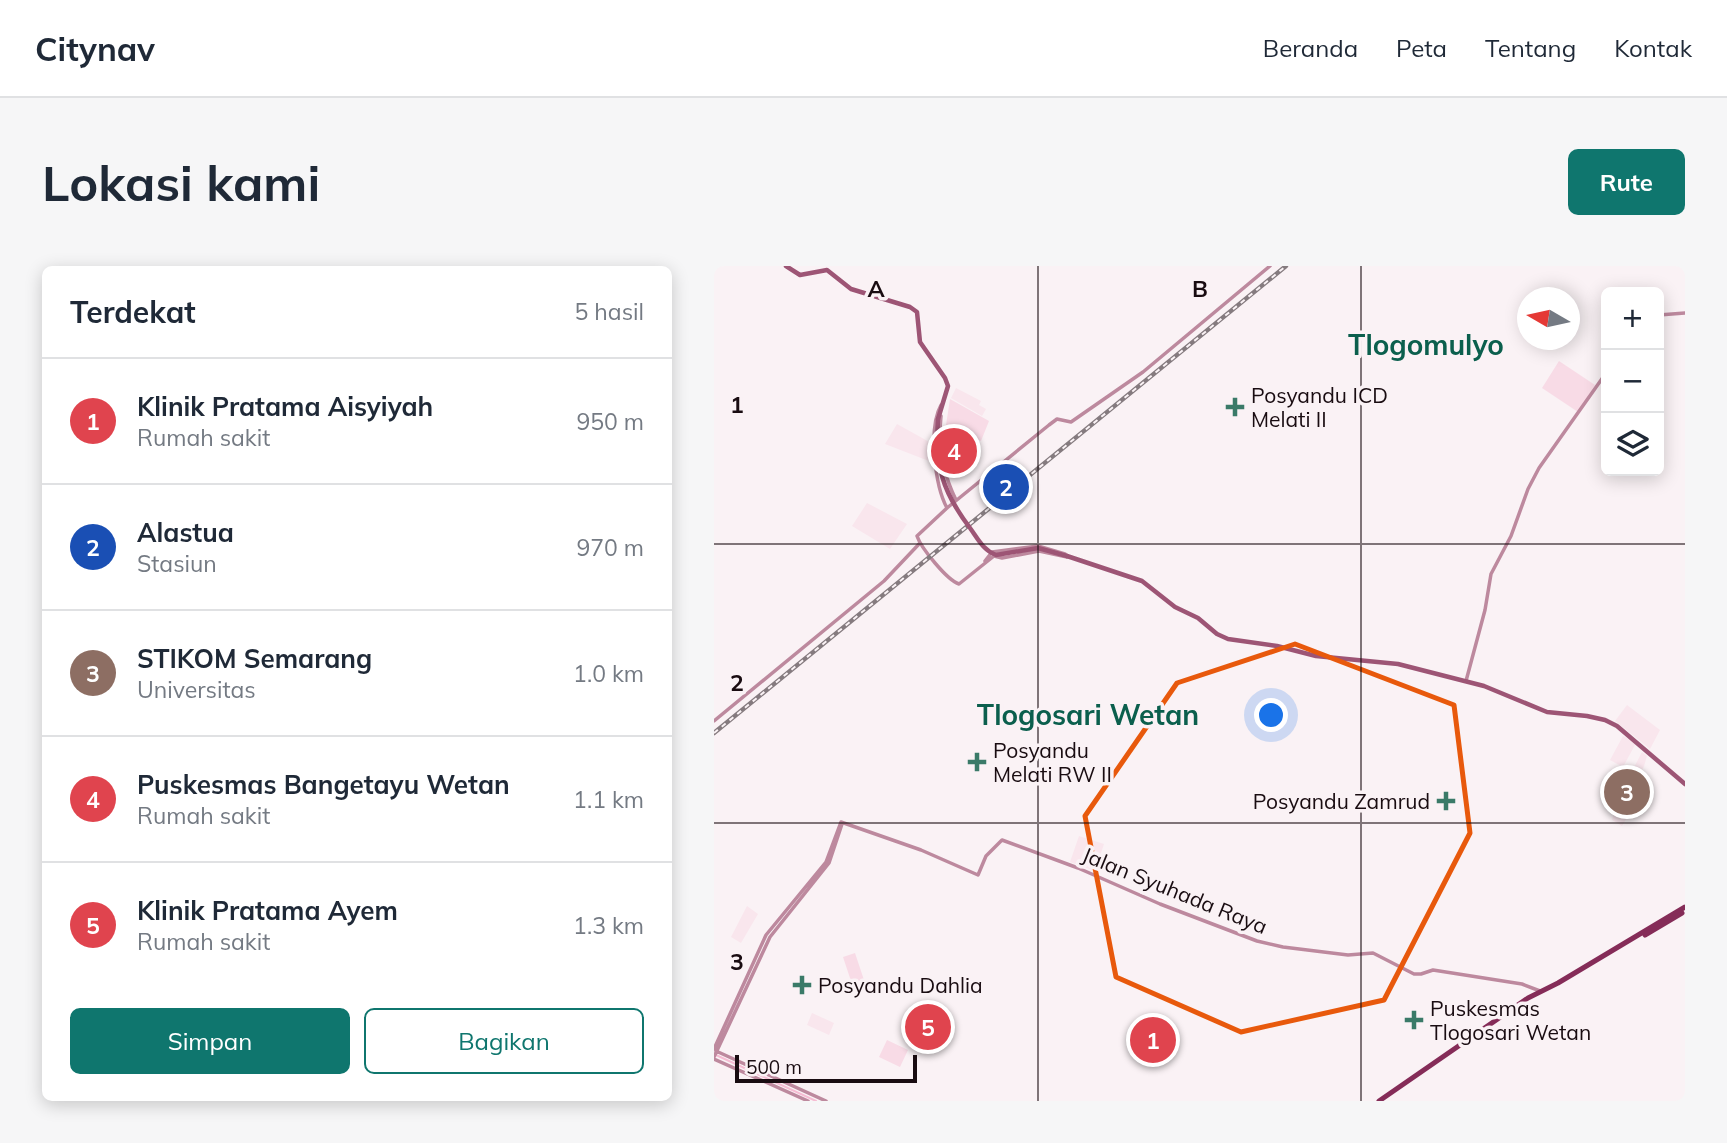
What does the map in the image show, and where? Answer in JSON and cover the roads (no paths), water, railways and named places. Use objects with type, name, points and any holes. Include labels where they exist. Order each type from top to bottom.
[{"type":"main road","points":[[786,266],[800,275],[827,270],[851,289],[917,312],[920,342],[947,381],[938,419],[944,486],[950,500],[982,546],[993,554],[1038,548],[1131,576],[1228,637],[1334,657],[1406,665],[1484,685],[1547,712],[1608,721],[1685,782]]},
{"type":"main road","points":[[1385,1101],[1528,998],[1685,910]]},
{"type":"main road","points":[[1379,1101],[1534,998],[1556,989],[1669,919]]},
{"type":"street","points":[[994,556],[961,584],[957,584],[917,538],[919,533],[947,508],[1054,421],[1075,420],[1143,372],[1270,266]]},
{"type":"street","points":[[1664,315],[1685,313]]},
{"type":"street","points":[[1466,680],[1485,610],[1491,574],[1511,536],[1528,489],[1539,468],[1601,380]]},
{"type":"street","points":[[942,404],[941,443],[947,480],[956,501]]},
{"type":"street","points":[[942,404],[936,416],[934,440],[940,491],[947,508]]},
{"type":"street","points":[[714,721],[884,581],[920,543]]},
{"type":"street","points":[[983,565],[992,552],[1038,546],[1062,552],[1068,557]]},
{"type":"street","points":[[988,555],[1002,558],[1039,551],[1062,558],[1068,557]]},
{"type":"street","name":"Jalan Syuhada Raya","points":[[715,1053],[770,937],[829,863],[841,822],[921,850],[978,875],[986,856],[1002,840],[1068,864],[1197,919],[1270,945],[1348,955],[1373,953],[1414,974],[1422,975],[1433,970],[1522,984],[1542,992]]},
{"type":"street","points":[[715,1053],[808,1101]]},
{"type":"street","points":[[715,1053],[826,1101]]},
{"type":"waterway","points":[[716,1055],[816,1101]]},
{"type":"railway","points":[[714,733],[1286,266]]},
{"type":"place","name":"Posyandu ICD Melati II","points":[[1235,407]]},
{"type":"place","name":"Puskesmas Bangetayu Wetan","points":[[954,451]]},
{"type":"place","name":"Alastua","points":[[1006,487]]},
{"type":"place","name":"Posyandu Melati RW II","points":[[977,762]]},
{"type":"place","name":"STIKOM Semarang","points":[[1627,792]]},
{"type":"place","name":"Posyandu Zamrud","points":[[1446,801]]},
{"type":"place","name":"Posyandu Dahlia","points":[[802,985]]},
{"type":"place","name":"Puskesmas Tlogosari Wetan","points":[[1414,1020]]},
{"type":"place","name":"Klinik Pratama Ayem","points":[[928,1027]]},
{"type":"place","name":"Klinik Pratama Aisyiyah","points":[[1153,1040]]},
{"type":"district","name":"Tlogomulyo","points":[[1426,344]]},
{"type":"district","name":"Tlogosari Wetan","points":[[1088,714]]}]
